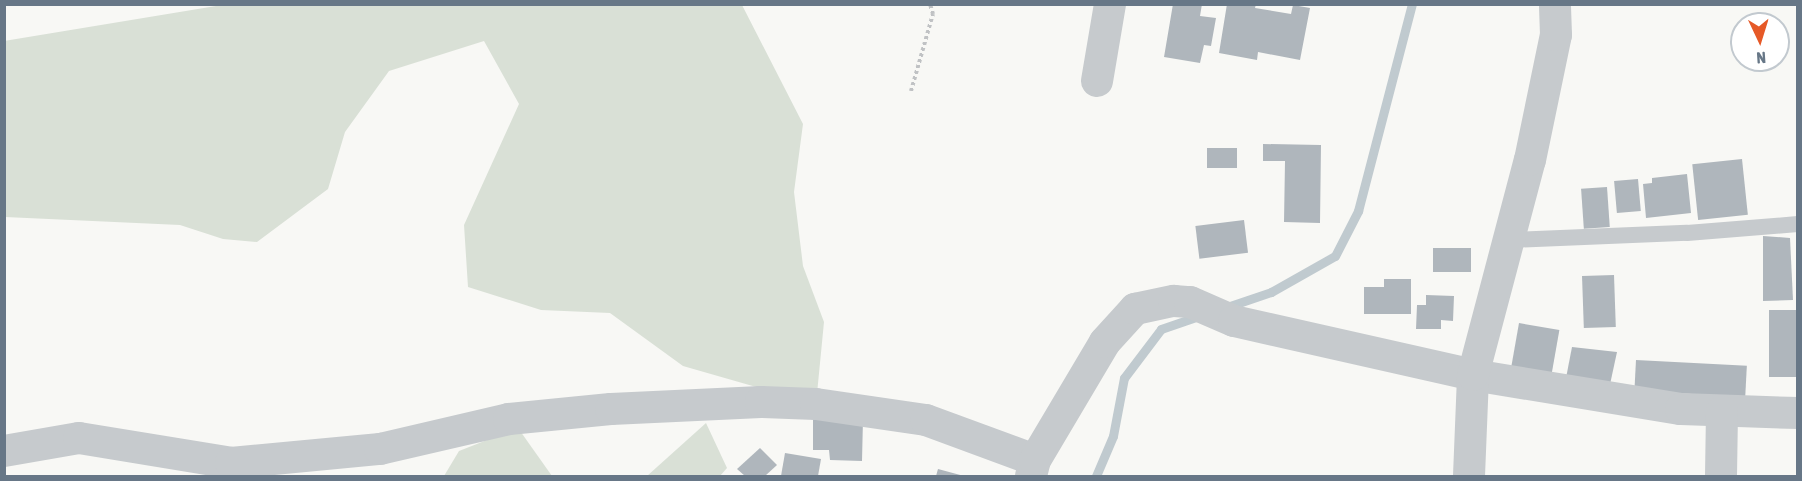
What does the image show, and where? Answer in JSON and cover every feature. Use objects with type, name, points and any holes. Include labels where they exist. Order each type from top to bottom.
[{"type":"street","points":[[1097,81],[1110,4]]},
{"type":"street","points":[[1469,477],[1473,375],[1509,240],[1545,90],[1556,35],[1555,4]]},
{"type":"street","points":[[4,451],[79,438],[231,463],[380,449],[509,418],[611,409],[761,402],[816,404],[926,420],[1033,468],[1105,342],[1135,309],[1174,301],[1190,302],[1234,321],[1473,375],[1681,409],[1797,413]]},
{"type":"street","points":[[1721,477],[1722,412]]},
{"type":"lane","points":[[1509,240],[1688,233],[1797,224]]},
{"type":"path","points":[[911,91],[933,14],[930,4]]},
{"type":"shaded area","points":[[222,5],[742,5],[803,124],[794,192],[803,266],[824,322],[816,404],[683,366],[610,313],[541,310],[468,287],[464,225],[519,104],[484,41],[389,71],[345,132],[328,189],[257,242],[223,239],[180,225],[5,217],[4,41]]},
{"type":"shaded area","points":[[706,423],[727,468],[720,476],[647,476]]},
{"type":"shaded area","points":[[518,428],[552,476],[444,476],[459,451]]},
{"type":"building","points":[[1173,4],[1202,4],[1200,16],[1216,18],[1211,46],[1204,45],[1200,63],[1164,57]]},
{"type":"building","points":[[1227,4],[1256,4],[1255,8],[1291,14],[1293,5],[1310,8],[1300,60],[1258,52],[1257,60],[1219,53]]},
{"type":"building","points":[[1263,144],[1321,145],[1320,223],[1284,222],[1285,161],[1263,161]]},
{"type":"building","points":[[1207,148],[1237,148],[1237,168],[1207,168]]},
{"type":"building","points":[[1742,159],[1748,215],[1698,220],[1692,164]]},
{"type":"building","points":[[1687,174],[1691,213],[1646,218],[1643,184],[1652,183],[1652,178]]},
{"type":"building","points":[[1638,179],[1641,211],[1617,213],[1614,181]]},
{"type":"building","points":[[1607,187],[1610,227],[1584,229],[1581,189]]},
{"type":"building","points":[[1244,220],[1248,253],[1199,259],[1195,226]]},
{"type":"building","points":[[1763,236],[1790,238],[1793,300],[1763,301]]},
{"type":"building","points":[[1433,248],[1471,248],[1471,272],[1433,272]]},
{"type":"building","points":[[1614,275],[1616,327],[1584,328],[1582,276]]},
{"type":"building","points":[[1384,279],[1411,279],[1411,314],[1364,314],[1364,287],[1384,287]]},
{"type":"building","points":[[1426,295],[1454,296],[1453,321],[1441,320],[1441,329],[1416,329],[1417,305],[1426,305]]},
{"type":"building","points":[[1769,310],[1798,310],[1798,377],[1769,377]]},
{"type":"building","points":[[1519,323],[1559,330],[1551,379],[1510,372]]},
{"type":"building","points":[[1572,347],[1617,352],[1609,389],[1566,378]]},
{"type":"building","points":[[1636,360],[1747,366],[1745,397],[1634,391]]},
{"type":"building","points":[[813,419],[863,419],[862,461],[830,460],[829,450],[813,450]]},
{"type":"building","points":[[760,448],[777,465],[765,476],[745,476],[737,469]]},
{"type":"building","points":[[785,453],[821,459],[818,476],[781,476]]},
{"type":"building","points":[[938,469],[964,476],[936,476]]},
{"type":"waterway","points":[[1224,308],[1271,292],[1335,256],[1358,211],[1412,4]]},
{"type":"waterway","points":[[1096,476],[1113,436],[1124,378],[1161,329],[1199,316]]}]
